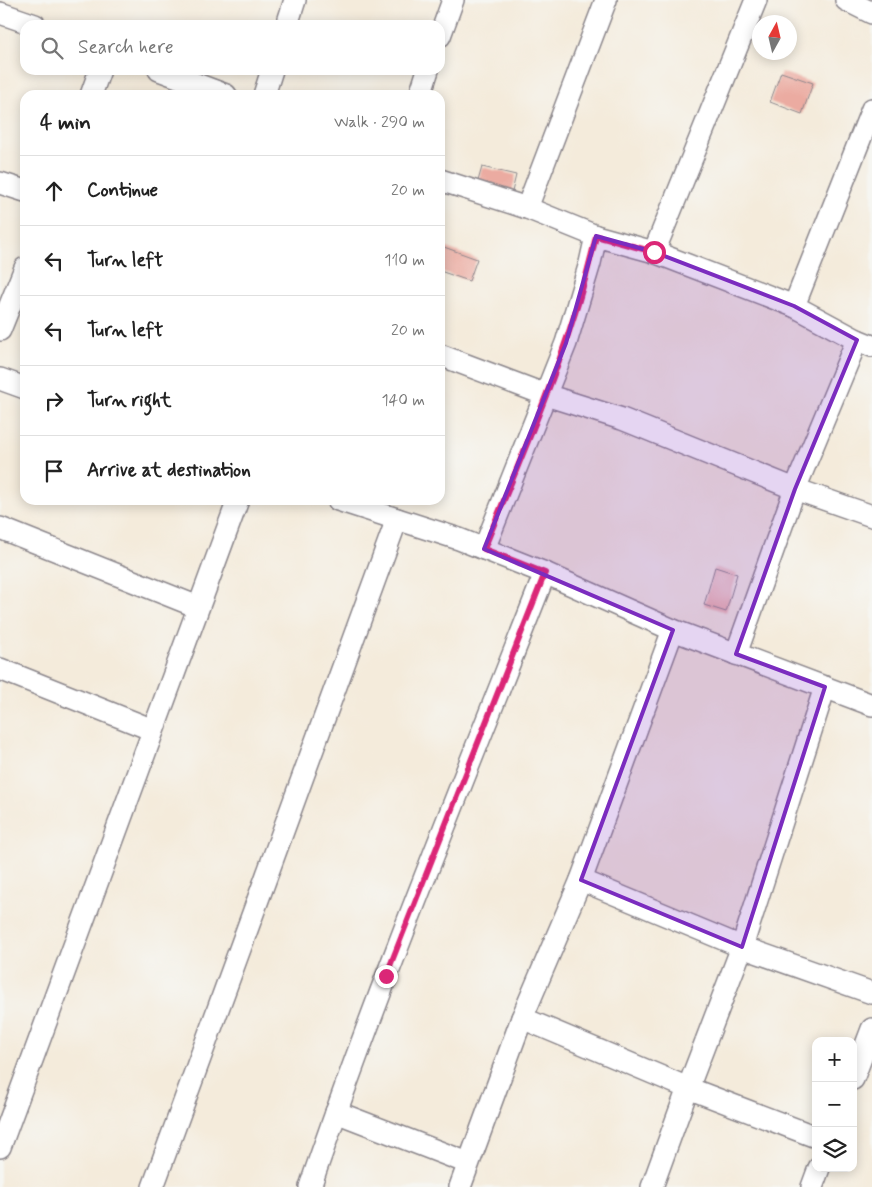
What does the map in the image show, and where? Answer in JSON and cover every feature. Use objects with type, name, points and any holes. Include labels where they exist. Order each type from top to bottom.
[{"type":"street","points":[[289,20],[295,0]]},
{"type":"street","points":[[445,21],[452,0]]},
{"type":"street","points":[[527,208],[606,0]]},
{"type":"street","points":[[654,252],[756,0]]},
{"type":"street","points":[[846,0],[872,13]]},
{"type":"street","points":[[0,13],[20,20]]},
{"type":"street","points":[[93,90],[98,75]]},
{"type":"street","points":[[172,75],[213,90]]},
{"type":"street","points":[[266,90],[270,75]]},
{"type":"street","points":[[422,90],[426,75]]},
{"type":"street","points":[[794,306],[872,109]]},
{"type":"street","points":[[445,182],[527,208],[596,236],[654,252],[794,306],[864,343],[795,489],[736,654]]},
{"type":"street","points":[[0,183],[20,189]]},
{"type":"street","points":[[484,549],[566,343],[590,264],[596,236]]},
{"type":"street","points":[[0,330],[20,280]]},
{"type":"street","points":[[445,357],[546,395],[622,419],[795,489],[872,516]]},
{"type":"street","points":[[0,379],[20,386]]},
{"type":"street","points":[[0,1147],[236,505]]},
{"type":"street","points":[[354,505],[484,549],[545,573],[673,630],[872,705]]},
{"type":"street","points":[[152,1187],[397,519]]},
{"type":"street","points":[[0,528],[198,607]]},
{"type":"street","points":[[310,1187],[386,976],[545,573]]},
{"type":"street","points":[[460,1187],[522,1018],[581,880],[673,630]]},
{"type":"street","points":[[0,669],[153,730]]},
{"type":"street","points":[[652,1187],[742,947],[825,687]]},
{"type":"street","points":[[581,880],[742,947],[872,993]]},
{"type":"street","points":[[522,1018],[688,1088],[812,1135]]},
{"type":"street","points":[[857,1068],[872,1029]]},
{"type":"street","points":[[336,1112],[468,1163]]},
{"type":"street","points":[[812,1187],[818,1172]]},
{"type":"highlighted area","points":[[596,236],[654,252],[794,306],[857,340],[795,489],[736,654],[825,687],[742,947],[581,880],[673,630],[484,549],[566,343]]},
{"type":"building","points":[[781,72],[813,83],[802,114],[770,102]]},
{"type":"building","points":[[482,167],[516,175],[511,196],[476,188]]},
{"type":"building","points":[[445,247],[477,259],[469,281],[445,273]]},
{"type":"building","points":[[715,567],[737,574],[726,612],[704,605]]},
{"type":"route","points":[[386,976],[545,573],[484,549],[566,343],[590,264],[596,236],[654,252]]}]
